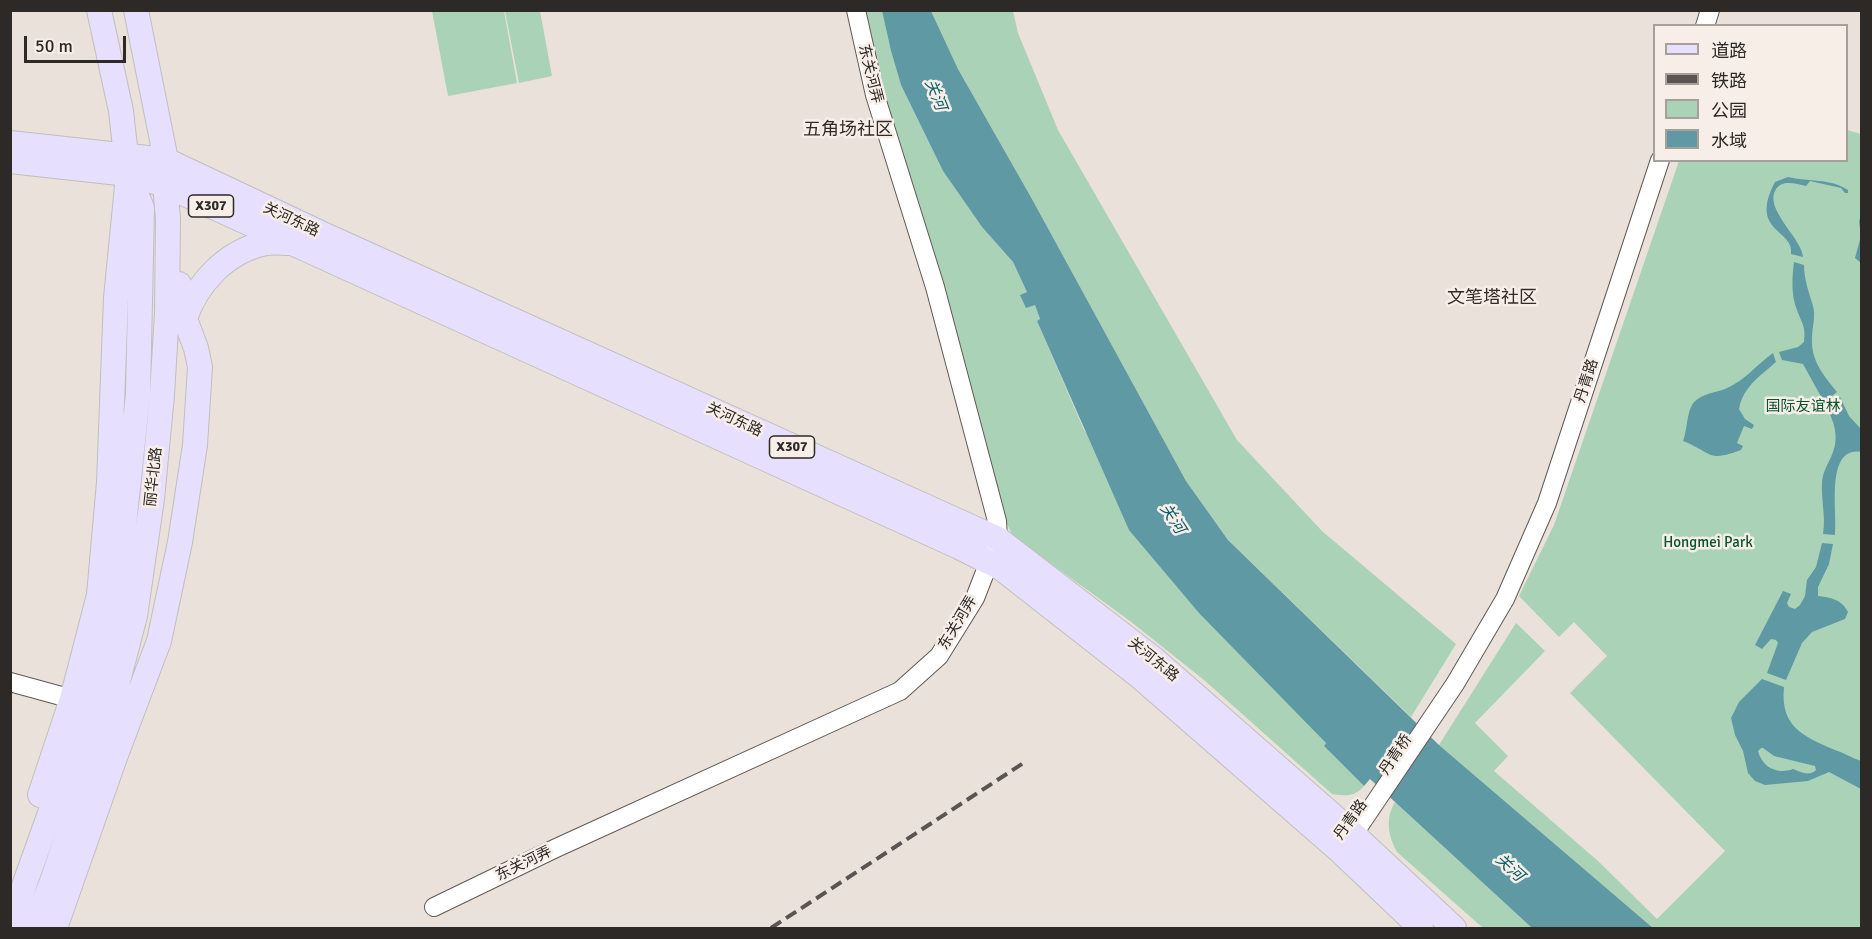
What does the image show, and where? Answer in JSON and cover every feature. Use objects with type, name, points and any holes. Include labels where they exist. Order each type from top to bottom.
[{"type":"main road","name":"丽华北路","points":[[10,925],[88,707],[116,600],[138,394],[142,208],[128,165],[121,111],[99,10]]},
{"type":"main road","name":"丽华北路","points":[[33,928],[51,884],[112,704],[135,616],[152,499],[167,313],[168,219],[165,184],[166,160],[136,10]]},
{"type":"main road","name":"关河东路","points":[[10,142],[128,165],[291,243],[988,561],[1010,575],[1139,676],[1454,928]]},
{"type":"main road","name":"关河东路","points":[[10,161],[128,165],[166,160],[335,240],[998,539],[1154,659],[1343,840],[1421,928]]},
{"type":"main road","points":[[10,879],[72,699],[99,595],[109,482],[116,298],[128,165]]},
{"type":"main road","points":[[55,928],[159,641],[180,542],[195,445],[200,367],[196,348],[185,319],[165,184]]},
{"type":"main road","points":[[162,395],[190,302],[214,270],[243,251],[267,243],[291,243]]},
{"type":"street","name":"东关河弄","points":[[434,908],[554,849],[900,691],[939,656],[975,598],[998,539],[997,521],[938,298],[875,95],[856,10]]},
{"type":"street","name":"丹青路","points":[[1426,719],[1455,684],[1504,599],[1547,503],[1659,162]]},
{"type":"street","points":[[10,682],[72,699]]},
{"type":"street","name":"丹青桥","points":[[1372,799],[1426,719]]},
{"type":"street","name":"丹青路","points":[[1343,840],[1372,799]]},
{"type":"green space","points":[[432,11],[504,11],[517,83],[448,96]]},
{"type":"green space","points":[[505,11],[540,11],[552,76],[519,83]]},
{"type":"green space","points":[[864,11],[882,11],[901,85],[943,171],[982,227],[1013,262],[1027,292],[1020,295],[1035,305],[1040,319],[1037,321],[1084,430],[1326,743],[1324,746],[1364,786],[1357,792],[1345,795],[1332,794],[1204,680],[1130,621],[1013,536],[1007,524],[942,287],[882,93]]},
{"type":"green space","points":[[931,11],[1013,11],[1018,33],[1058,130],[1237,440],[1322,531],[1456,644],[1411,717],[1228,540],[1186,481],[1032,199],[958,69]]},
{"type":"green space","name":"Hongmei Park","points":[[1848,130],[1861,134],[1861,928],[1653,928],[1439,745],[1516,623],[1545,651],[1475,723],[1508,756],[1494,771],[1598,861],[1657,919],[1725,851],[1570,693],[1607,656],[1574,622],[1559,637],[1519,596],[1554,525],[1679,162],[1848,162]]},
{"type":"green space","points":[[1395,802],[1532,928],[1483,928],[1397,852],[1389,827],[1390,815]]},
{"type":"water","name":"关河","points":[[882,11],[931,11],[958,69],[1032,199],[1186,481],[1228,540],[1439,745],[1653,928],[1532,928],[1370,779],[1364,786],[1324,746],[1326,743],[1199,613],[1129,530],[1037,321],[1040,319],[1035,305],[1026,308],[1020,295],[1027,292],[1013,262],[982,227],[943,171],[901,85]]},
{"type":"water","points":[[1788,177],[1826,182],[1848,190],[1848,193],[1845,193],[1841,188],[1810,181],[1806,186],[1786,183],[1776,189],[1773,197],[1775,205],[1797,241],[1803,257],[1791,254],[1786,239],[1769,221],[1767,211],[1768,199],[1775,182]]},
{"type":"water","points":[[1861,236],[1861,263],[1855,258]]},
{"type":"water","points":[[1794,262],[1804,265],[1814,310],[1812,347],[1816,361],[1837,392],[1824,402],[1803,364],[1782,360],[1779,352],[1798,347],[1804,342],[1804,329],[1793,293]]},
{"type":"water","points":[[1773,353],[1776,362],[1748,388],[1741,401],[1739,409],[1745,419],[1754,425],[1752,429],[1744,426],[1737,443],[1743,446],[1741,450],[1715,456],[1683,441],[1689,413],[1695,401],[1732,386]]},
{"type":"water","points":[[1840,397],[1849,416],[1861,429],[1862,452],[1850,453],[1842,459],[1838,470],[1835,483],[1835,535],[1823,534],[1822,482],[1836,440],[1833,423],[1826,407]]},
{"type":"water","points":[[1822,543],[1833,544],[1829,564],[1818,587],[1818,596],[1836,600],[1848,612],[1845,619],[1812,632],[1802,643],[1786,680],[1767,673],[1778,643],[1776,640],[1771,639],[1762,649],[1755,645],[1783,591],[1791,594],[1787,603],[1789,607],[1795,609],[1800,605],[1805,596],[1807,580],[1816,567]]},
{"type":"water","points":[[1762,679],[1784,687],[1786,712],[1796,728],[1813,740],[1861,761],[1861,789],[1829,772],[1808,781],[1765,785],[1755,781],[1748,773],[1731,718],[1739,702]],"holes":[[[1763,748],[1774,756],[1815,766],[1816,770],[1808,774],[1793,769],[1781,771],[1771,768],[1760,757],[1758,751]]]},
{"type":"railway","points":[[771,928],[1025,762]]},
{"type":"district","name":"五角场社区","points":[[848,130]]},
{"type":"district","name":"文笔塔社区","points":[[1492,298]]},
{"type":"park label","name":"国际友谊林","points":[[1803,407]]}]
